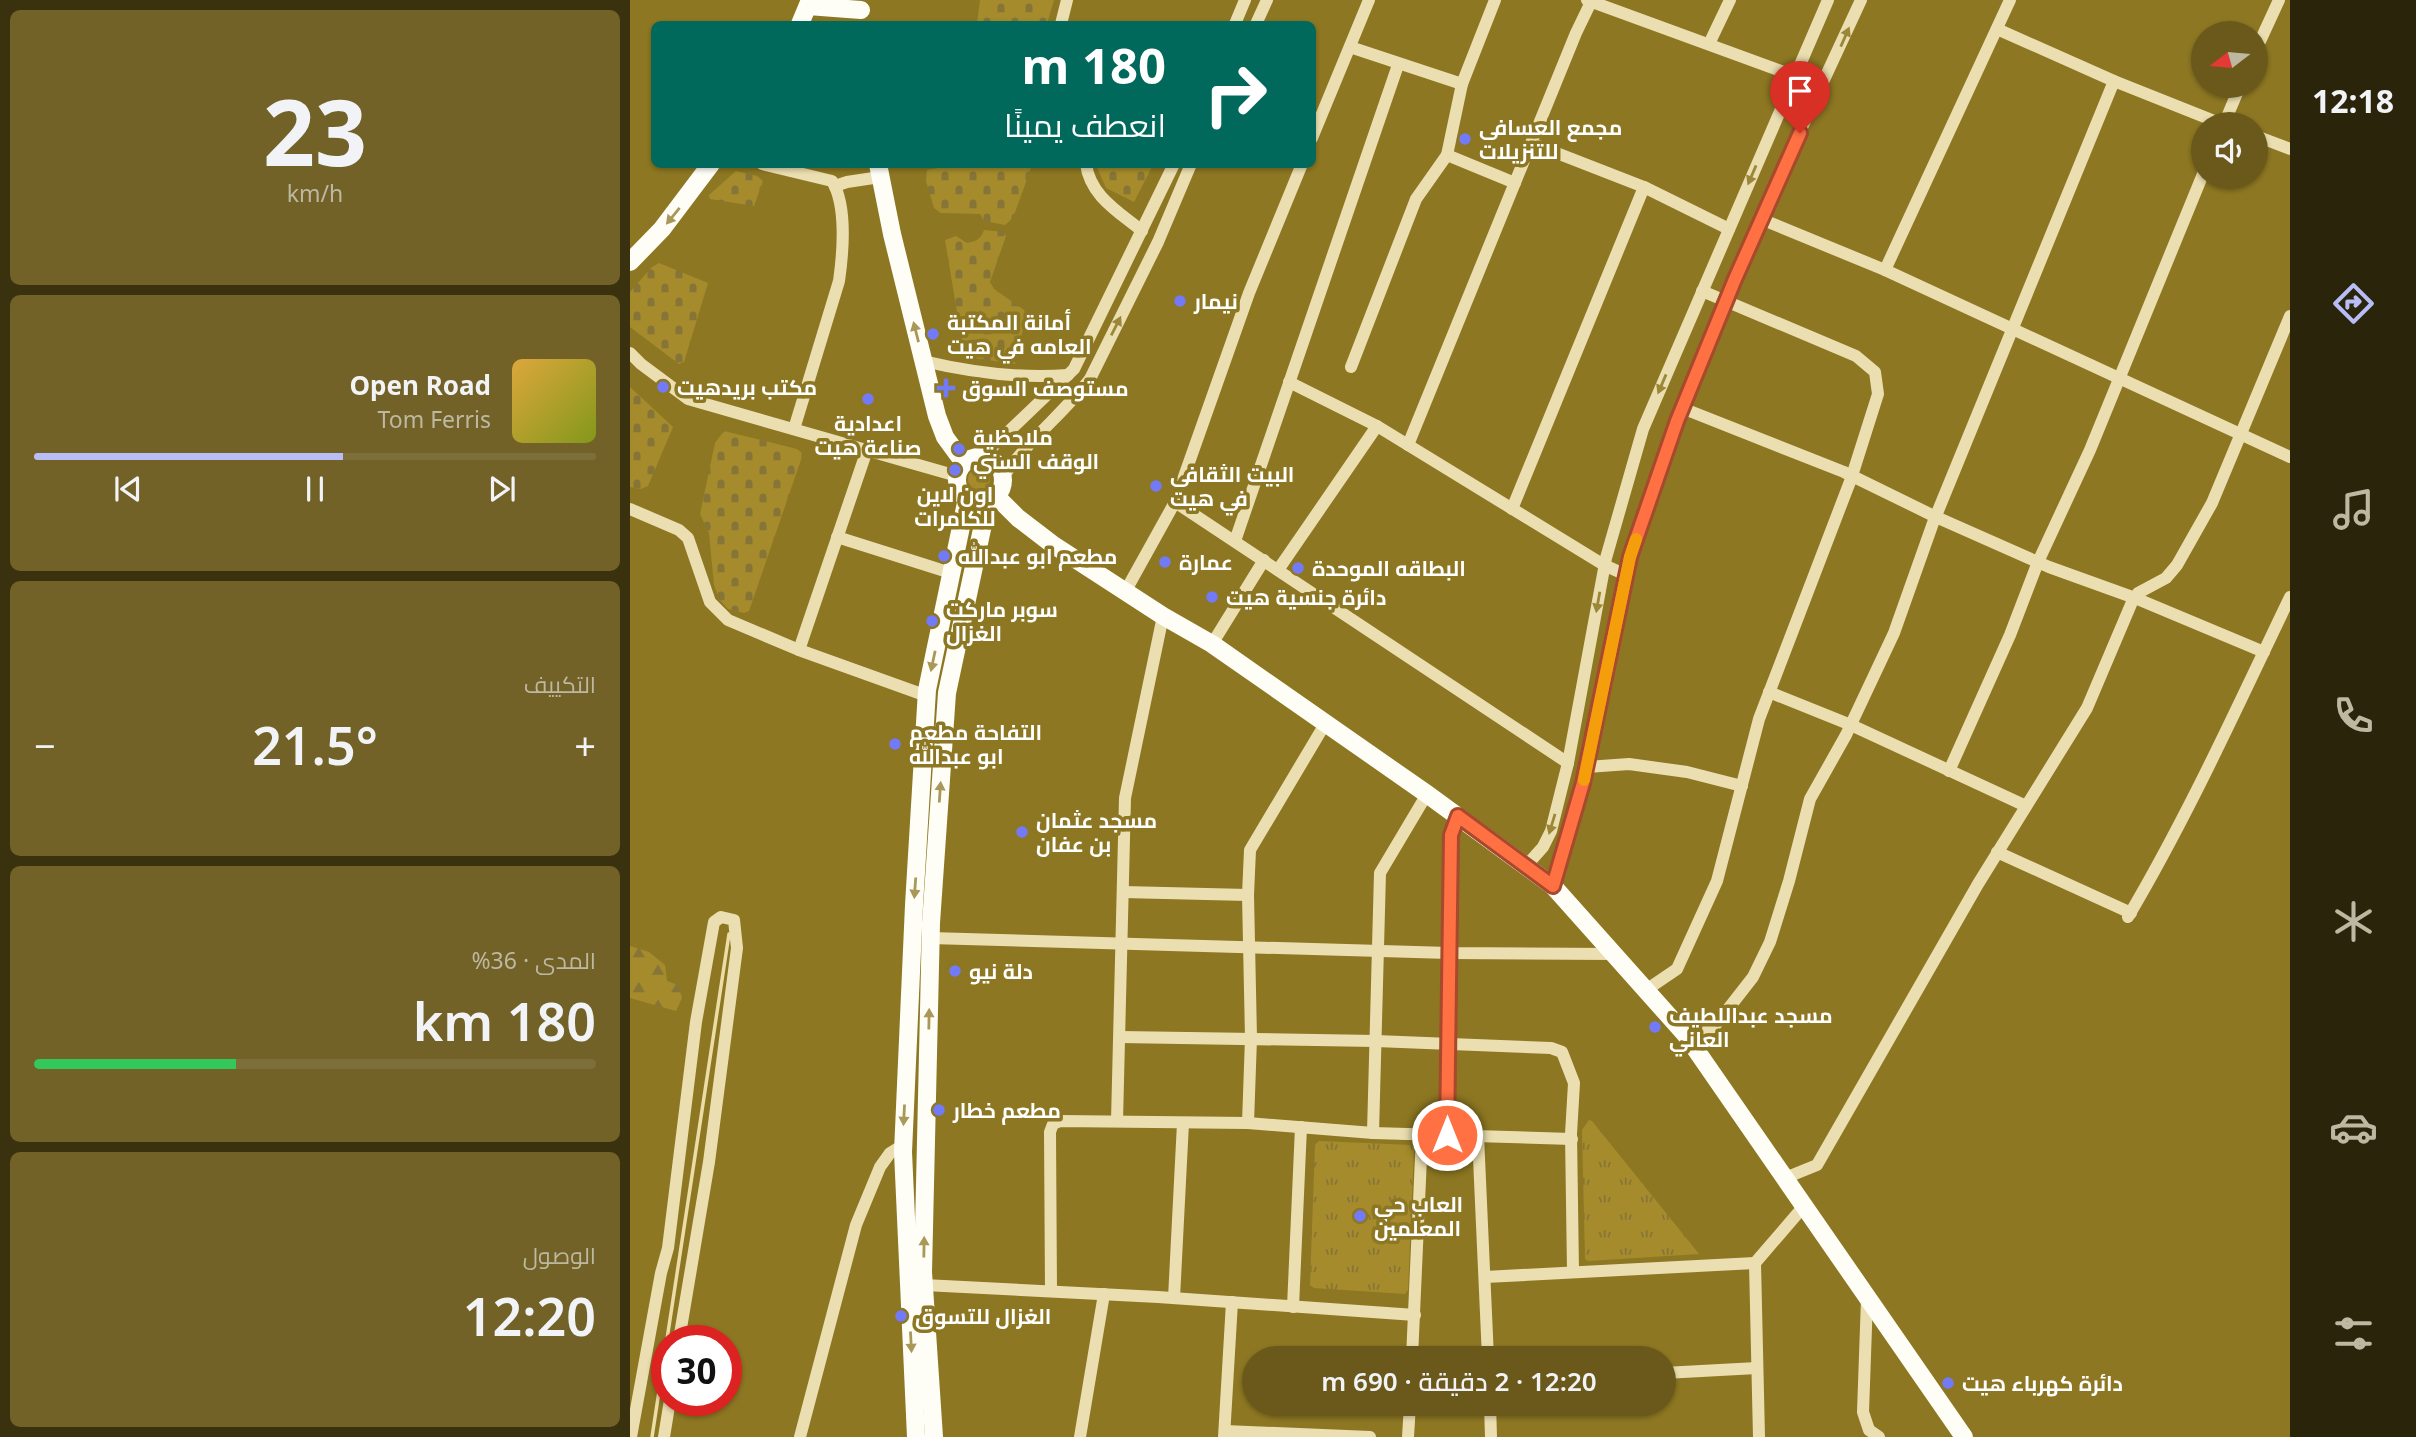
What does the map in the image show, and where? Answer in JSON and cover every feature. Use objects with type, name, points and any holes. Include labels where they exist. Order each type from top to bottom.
[{"type":"main road","points":[[801,21],[809,3],[861,12]]},
{"type":"main road","points":[[630,262],[662,229],[708,168]]},
{"type":"main road","points":[[879,171],[940,427],[960,469],[959,488],[967,498],[977,503],[992,499]]},
{"type":"main road","points":[[934,1437],[924,1285],[927,1087],[930,938],[947,693],[992,499],[1003,484],[997,463],[983,456],[969,459],[960,469]]},
{"type":"main road","points":[[916,1437],[903,1145],[927,696],[967,498]]},
{"type":"main road","points":[[992,499],[1125,592],[1212,644],[1427,794],[1553,886],[1685,1034],[1964,1437]]},
{"type":"main road","points":[[906,1087],[927,1087]]},
{"type":"street","points":[[1062,21],[1067,0]]},
{"type":"street","points":[[1236,21],[1244,0]]},
{"type":"street","points":[[1257,21],[1267,0]]},
{"type":"street","points":[[1316,128],[1369,0]]},
{"type":"street","points":[[1351,368],[1416,199],[1447,155],[1462,84],[1495,0]]},
{"type":"street","points":[[1709,44],[1730,0]]},
{"type":"street","points":[[1527,865],[1543,847],[1550,831],[1568,763],[1604,565],[1643,429],[1828,0]]},
{"type":"street","points":[[1553,886],[1587,767],[1630,557],[1682,408],[1727,299],[1861,0]]},
{"type":"street","points":[[1885,270],[2010,0]]},
{"type":"street","points":[[2268,24],[2279,0]]},
{"type":"street","points":[[1408,445],[1576,33],[1597,2],[1795,76]]},
{"type":"street","points":[[1997,29],[2114,81],[2193,112]]},
{"type":"street","points":[[1350,47],[1462,84]]},
{"type":"street","points":[[1235,541],[1398,65]]},
{"type":"street","points":[[1685,1034],[1714,1027],[1753,977],[1770,942],[1810,799],[1851,725],[1894,633],[1936,517],[2114,81]]},
{"type":"street","points":[[2268,141],[2290,149]]},
{"type":"street","points":[[1531,143],[1644,187],[1729,229]]},
{"type":"street","points":[[1447,155],[1515,183]]},
{"type":"street","points":[[778,168],[832,181],[841,209],[843,256],[839,281],[794,429]]},
{"type":"street","points":[[1087,168],[1090,183],[1100,197],[1142,231]]},
{"type":"street","points":[[983,456],[1074,369],[1172,168]]},
{"type":"street","points":[[1003,477],[1018,455],[1077,396],[1090,379],[1158,242],[1189,168]]},
{"type":"street","points":[[1125,592],[1175,502],[1249,293],[1300,168]]},
{"type":"street","points":[[835,186],[879,171]]},
{"type":"street","points":[[1512,509],[1644,187]]},
{"type":"street","points":[[1949,771],[2010,635],[2038,562],[2090,450],[2197,189]]},
{"type":"street","points":[[1761,219],[1885,270],[2290,457]]},
{"type":"street","points":[[1646,990],[1676,969],[1717,881],[1759,719],[1852,477],[1878,394],[1875,372],[1856,356],[1727,299],[1702,291]]},
{"type":"street","points":[[1785,1178],[1817,1165],[1997,852],[2087,708],[2138,593],[2166,578],[2177,565],[2212,503],[2290,316]]},
{"type":"street","points":[[630,353],[688,399],[867,450],[960,469]]},
{"type":"street","points":[[923,361],[954,368],[1042,377],[1068,375]]},
{"type":"street","points":[[1289,382],[1377,426],[1604,565],[1626,575]]},
{"type":"street","points":[[1682,408],[1852,477],[2038,562],[2135,598],[2263,652]]},
{"type":"street","points":[[1278,570],[1377,426]]},
{"type":"street","points":[[799,650],[867,450]]},
{"type":"street","points":[[1175,502],[1568,763]]},
{"type":"street","points":[[630,509],[679,530],[688,538],[710,602],[728,620],[799,650],[927,696]]},
{"type":"street","points":[[837,537],[951,573]]},
{"type":"street","points":[[1212,644],[1264,561]]},
{"type":"street","points":[[1997,852],[2112,903],[2129,915],[2210,765],[2290,597]]},
{"type":"street","points":[[1116,1121],[1125,798],[1163,616]]},
{"type":"street","points":[[1769,692],[1851,725],[2026,806]]},
{"type":"street","points":[[1248,1123],[1251,1038],[1248,895],[1250,850],[1325,724]]},
{"type":"street","points":[[1587,767],[1629,764],[1687,772],[1742,786]]},
{"type":"street","points":[[1373,1133],[1380,873],[1427,794]]},
{"type":"street","points":[[1447,1135],[1451,835],[1458,816]]},
{"type":"street","points":[[1123,892],[1248,895]]},
{"type":"street","points":[[651,1325],[668,1248],[696,1022],[714,922],[721,917],[734,920],[737,948],[709,1162],[682,1325]]},
{"type":"street","points":[[930,938],[1449,953],[1614,954]]},
{"type":"street","points":[[1120,1037],[1376,1041],[1550,1048],[1563,1052],[1574,1083],[1573,1271]]},
{"type":"street","points":[[1051,1291],[1050,1132],[1053,1124],[1060,1121],[1248,1123],[1373,1133],[1572,1139]]},
{"type":"street","points":[[1174,1298],[1183,1123]]},
{"type":"street","points":[[1293,1307],[1301,1127]]},
{"type":"street","points":[[1413,1346],[1422,1135]]},
{"type":"street","points":[[1478,1136],[1488,1346]]},
{"type":"street","points":[[800,1437],[856,1225],[880,1167],[890,1153],[903,1145]]},
{"type":"street","points":[[1759,1437],[1755,1263],[1804,1206]]},
{"type":"street","points":[[1485,1277],[1755,1263]]},
{"type":"street","points":[[924,1285],[1174,1298],[1415,1315]]},
{"type":"street","points":[[1080,1437],[1104,1294]]},
{"type":"street","points":[[1867,1299],[1863,1412],[1870,1430],[1879,1437]]},
{"type":"street","points":[[1232,1302],[1225,1434],[1370,1437]]},
{"type":"street","points":[[631,1437],[651,1328]]},
{"type":"street","points":[[1676,1372],[1757,1368]]},
{"type":"street","points":[[664,1437],[667,1416]]},
{"type":"street","points":[[1408,1437],[1409,1416]]},
{"type":"street","points":[[1491,1416],[1492,1437]]},
{"type":"green space","points":[[980,0],[1054,0],[1048,21],[977,21]]},
{"type":"green space","points":[[1031,168],[1013,218],[1005,225],[984,221],[980,214],[941,213],[934,208],[926,181],[927,170]]},
{"type":"green space","points":[[1097,168],[1151,168],[1134,202],[1106,188]]},
{"type":"green space","points":[[736,171],[757,176],[763,181],[754,206],[710,199],[709,195]]},
{"type":"green space","points":[[984,230],[1004,232],[1006,236],[990,282],[994,289],[1024,310],[1026,316],[1015,364],[968,357],[964,354],[945,240],[956,236],[967,243],[980,238]]},
{"type":"green space","points":[[659,263],[708,283],[684,362],[679,364],[630,327],[630,292],[652,267]]},
{"type":"green space","points":[[630,387],[673,427],[648,486],[641,489],[630,487]]},
{"type":"green space","points":[[724,431],[797,449],[803,454],[749,611],[744,613],[728,609],[720,600],[714,585],[709,533],[700,514],[715,443]]},
{"type":"green space","points":[[979,468],[987,471],[990,479],[987,487],[979,490],[971,487],[968,479],[971,471]]},
{"type":"green space","points":[[630,946],[649,952],[665,965],[667,981],[678,985],[682,998],[676,1011],[630,998]]},
{"type":"green space","points":[[1589,1120],[1699,1254],[1588,1261],[1585,1259],[1582,1130]]},
{"type":"green space","points":[[1319,1141],[1411,1145],[1414,1148],[1408,1290],[1405,1294],[1314,1288],[1310,1285],[1315,1145]]},
{"type":"waterway","points":[[652,1437],[729,934]]},
{"type":"slow traffic","points":[[1584,780],[1636,539]]},
{"type":"place","name":"مجمع العسافي للتنزيلات","points":[[1465,139]]},
{"type":"place","name":"نيمار","points":[[1180,301]]},
{"type":"place","name":"أمانة المكتبة العامه في هيت","points":[[933,334]]},
{"type":"place","name":"مكتب بريدهيت","points":[[663,387]]},
{"type":"place","name":"مستوصف السوق","points":[[946,388]]},
{"type":"place","name":"اعدادية صناعة هيت","points":[[868,399]]},
{"type":"place","name":"ملاحظية الوقف السني","points":[[959,449]]},
{"type":"place","name":"اون لاين للكامرات","points":[[955,470]]},
{"type":"place","name":"البيت الثقافي في هيت","points":[[1156,486]]},
{"type":"place","name":"مطعم ابو عبدالله","points":[[944,556]]},
{"type":"place","name":"عمارة","points":[[1165,562]]},
{"type":"place","name":"البطاقه الموحدة","points":[[1298,568]]},
{"type":"place","name":"دائرة جنسية هيت","points":[[1212,597]]},
{"type":"place","name":"سوبر ماركت الغزال","points":[[932,621]]},
{"type":"place","name":"التفاحة مطعم ابو عبدالله","points":[[895,744]]},
{"type":"place","name":"مسجد عثمان بن عفان","points":[[1022,832]]},
{"type":"place","name":"دلة نيو","points":[[955,971]]},
{"type":"place","name":"مسجد عبداللطيف العاني","points":[[1655,1027]]},
{"type":"place","name":"مطعم خطار","points":[[939,1110]]},
{"type":"place","name":"العاب حي المعلمين","points":[[1360,1216]]},
{"type":"place","name":"الغزال للتسوق","points":[[901,1316]]},
{"type":"place","name":"دائرة كهرباء هيت","points":[[1948,1383]]},
{"type":"route","points":[[1447,1135],[1451,835],[1458,816],[1553,886],[1583,783],[1630,557],[1677,421],[1735,279],[1800,133]]}]
